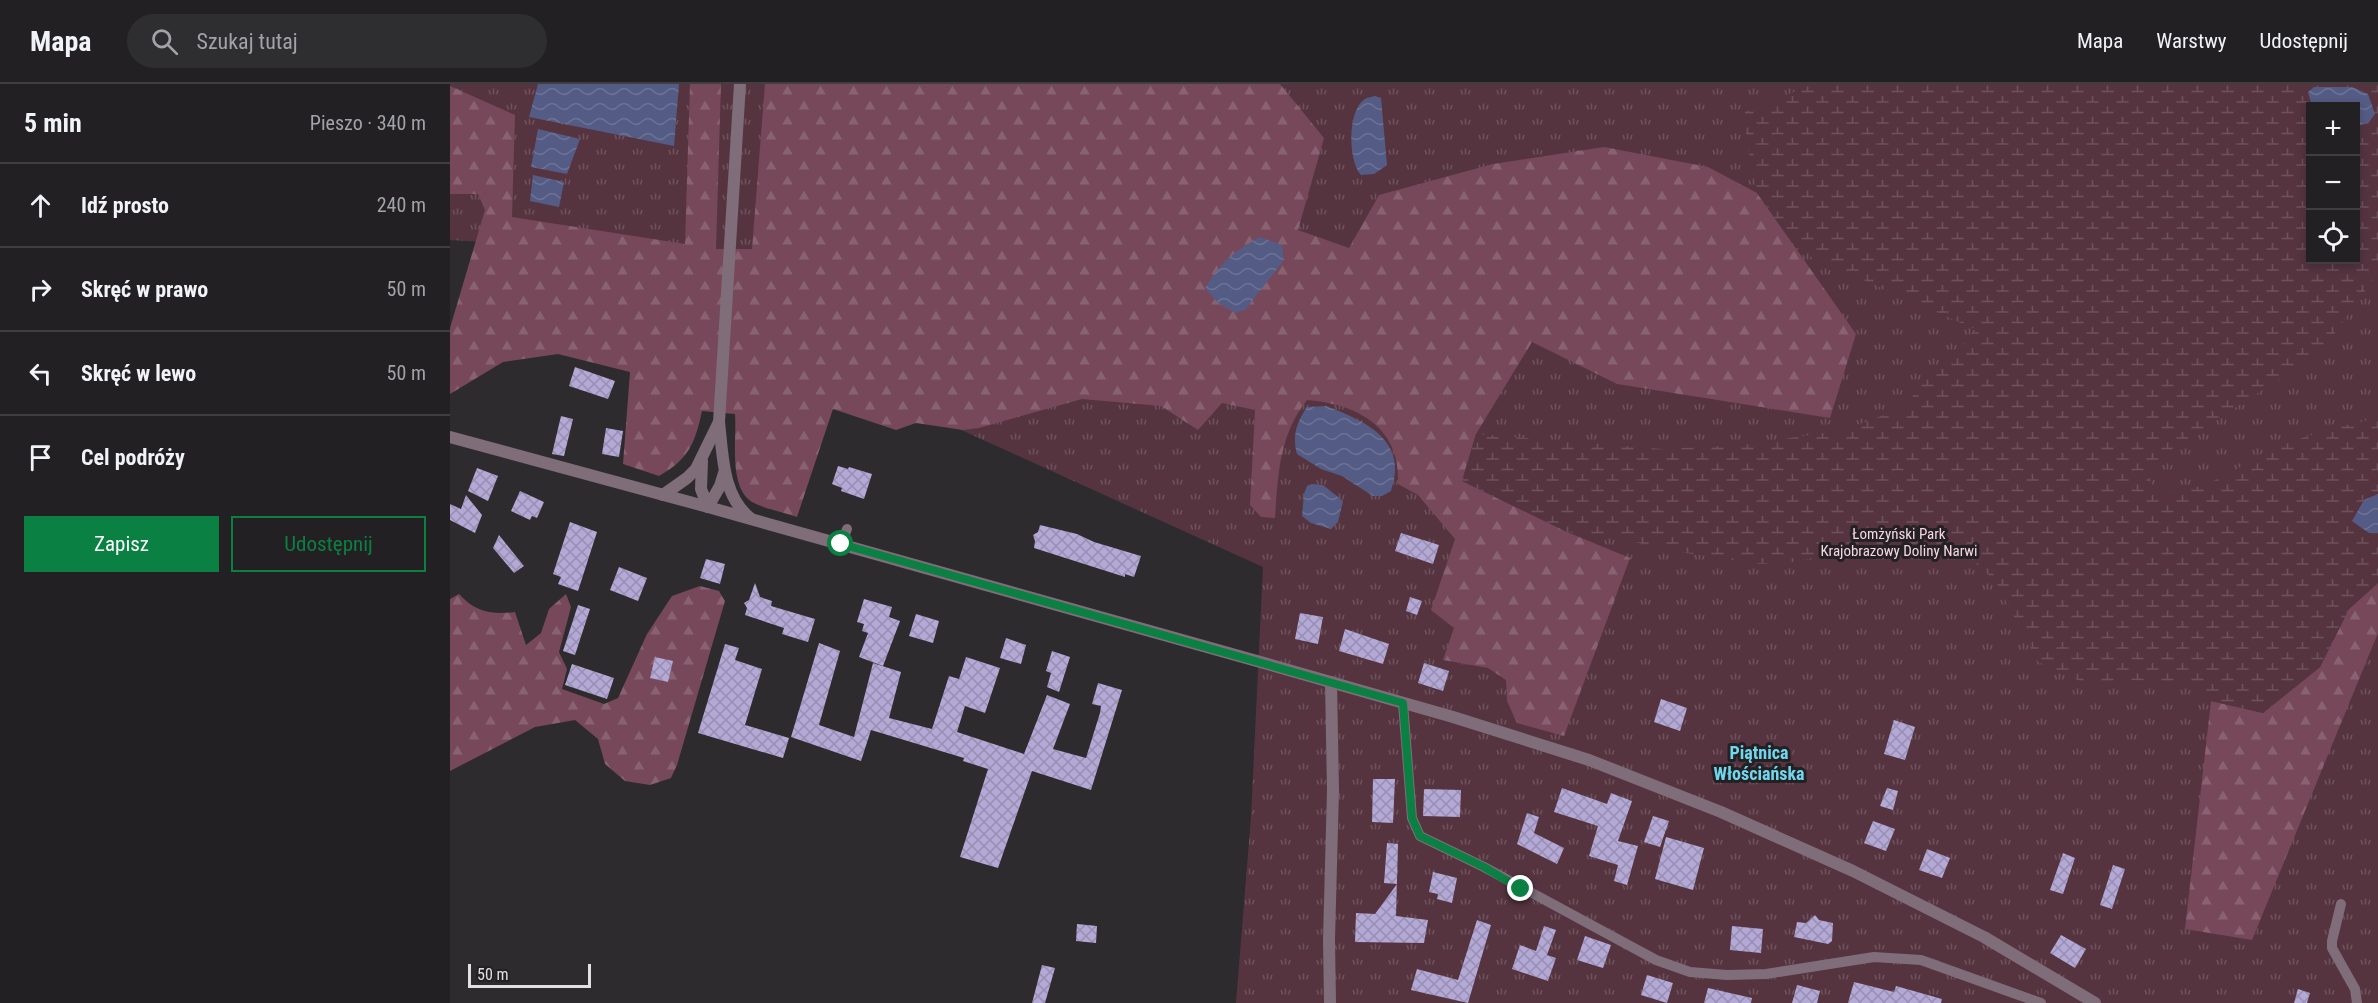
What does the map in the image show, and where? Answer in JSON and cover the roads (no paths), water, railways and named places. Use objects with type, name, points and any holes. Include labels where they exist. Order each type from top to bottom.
[{"type":"street","points":[[740,84],[719,422],[724,469],[735,501],[752,519]]},
{"type":"street","points":[[663,495],[692,474],[703,458],[719,422]]},
{"type":"street","points":[[450,437],[752,519],[1330,682],[1589,760],[1721,812],[1853,871],[1984,937],[2077,998],[2096,1003]]},
{"type":"street","points":[[703,458],[701,489],[708,507]]},
{"type":"street","points":[[708,507],[720,486],[724,469]]},
{"type":"street","points":[[1330,682],[1333,790],[1329,939],[1330,1003]]},
{"type":"lane","points":[[841,544],[848,529]]},
{"type":"lane","points":[[1403,703],[1412,818],[1420,836],[1484,867],[1656,960],[1690,972],[1727,975],[1767,974],[1874,957],[1921,960],[2041,1003]]},
{"type":"lane","points":[[2341,904],[2332,948],[2355,989],[2357,1003]]},
{"type":"water","points":[[538,84],[679,84],[674,146],[529,117]]},
{"type":"water","points":[[2314,87],[2352,87],[2368,94],[2375,114],[2369,122],[2360,125],[2360,102],[2311,102],[2308,92]]},
{"type":"water","points":[[1375,96],[1381,98],[1387,165],[1374,174],[1361,175],[1352,148],[1352,124],[1359,105],[1366,98]]},
{"type":"water","points":[[538,129],[580,139],[567,174],[531,167]]},
{"type":"water","points":[[533,175],[564,182],[559,207],[530,201]]},
{"type":"water","points":[[1260,237],[1282,245],[1284,260],[1245,310],[1235,313],[1217,302],[1205,288],[1229,258]]},
{"type":"water","points":[[1326,406],[1368,426],[1389,446],[1394,458],[1395,473],[1391,491],[1382,496],[1373,496],[1342,476],[1321,469],[1297,454],[1295,435],[1303,413],[1307,407]]},
{"type":"water","points":[[1323,485],[1343,501],[1338,522],[1331,529],[1311,523],[1302,516],[1304,494],[1307,486]]},
{"type":"water","points":[[2378,494],[2378,533],[2369,533],[2352,521],[2364,500]]},
{"type":"district","name":"Piątnica Włościańska","points":[[1759,762]]},
{"type":"park label","name":"Łomżyński Park Krajobrazowy Doliny Narwi","points":[[1899,542]]}]
